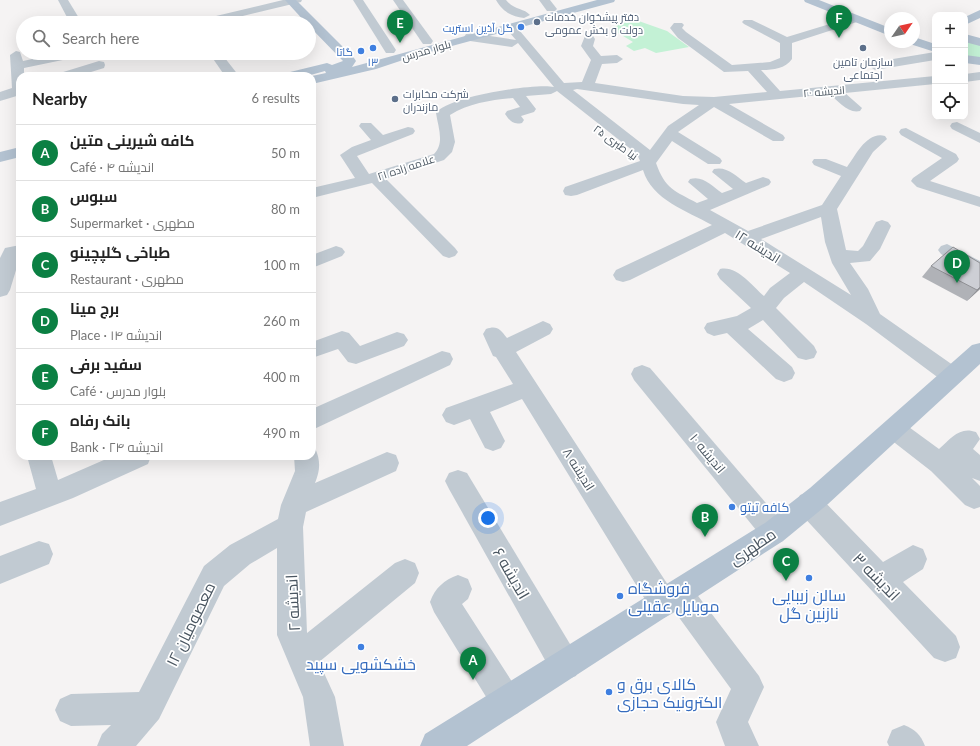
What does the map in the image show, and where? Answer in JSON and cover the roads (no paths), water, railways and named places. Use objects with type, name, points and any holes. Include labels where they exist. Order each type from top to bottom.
[{"type":"main road","name":"بلوار مدرس","points":[[308,72],[524,15],[548,4],[583,0]]},
{"type":"main road","name":"بلوار مدرس","points":[[316,79],[371,66],[411,53],[610,0]]},
{"type":"main road","points":[[809,0],[884,30]]},
{"type":"main road","points":[[817,0],[884,27]]},
{"type":"main road","points":[[287,1],[296,16]]},
{"type":"main road","points":[[287,1],[301,16]]},
{"type":"main road","points":[[968,20],[980,12]]},
{"type":"main road","points":[[316,31],[346,63]]},
{"type":"main road","points":[[968,33],[980,35]]},
{"type":"main road","points":[[920,35],[932,37]]},
{"type":"main road","points":[[316,39],[346,63]]},
{"type":"main road","points":[[968,39],[980,42]]},
{"type":"main road","points":[[920,43],[932,47]]},
{"type":"main road","points":[[316,74],[346,63],[411,53]]},
{"type":"main road","points":[[0,150],[16,146]]},
{"type":"main road","points":[[0,157],[16,153]]},
{"type":"main road","name":"مطهری","points":[[437,746],[671,599],[774,532],[809,504],[980,351]]},
{"type":"street","points":[[63,0],[72,16]]},
{"type":"street","points":[[358,0],[390,50]]},
{"type":"street","points":[[398,0],[427,41]]},
{"type":"street","points":[[492,0],[499,14]]},
{"type":"street","points":[[501,0],[506,8],[512,12],[524,15]]},
{"type":"street","points":[[241,16],[287,1]]},
{"type":"street","points":[[774,48],[786,46],[856,19]]},
{"type":"street","points":[[748,22],[786,46]]},
{"type":"street","name":"نیا طبری ۲۵","points":[[505,28],[512,43],[531,59]]},
{"type":"street","name":"نیا طبری ۲۵","points":[[505,28],[556,88],[623,149],[636,158],[648,163]]},
{"type":"street","points":[[702,33],[680,30],[691,48],[729,69],[780,64],[786,59],[786,46]]},
{"type":"street","points":[[470,37],[512,43]]},
{"type":"street","points":[[589,39],[587,46],[597,60]]},
{"type":"street","points":[[16,52],[14,52],[17,72]]},
{"type":"street","points":[[875,66],[932,56]]},
{"type":"street","points":[[597,60],[617,59]]},
{"type":"street","points":[[220,60],[229,72]]},
{"type":"street","points":[[586,86],[597,60]]},
{"type":"street","points":[[74,72],[98,62]]},
{"type":"street","points":[[751,67],[777,95]]},
{"type":"street","points":[[968,78],[980,76]]},
{"type":"street","name":"اندیشه ۲۰","points":[[644,95],[683,100],[714,101],[777,95],[836,86],[932,80]]},
{"type":"street","name":"علامه زاده ۲۱","points":[[316,192],[370,179],[439,157],[446,150],[448,135],[443,113],[460,104],[480,99],[556,88],[573,84],[644,95]]},
{"type":"street","points":[[836,86],[855,108]]},
{"type":"street","points":[[677,87],[683,100]]},
{"type":"street","points":[[0,97],[16,91]]},
{"type":"street","points":[[517,94],[529,109],[512,114],[517,120]]},
{"type":"street","points":[[625,107],[644,95]]},
{"type":"street","points":[[571,191],[648,163],[669,133],[714,101],[778,138]]},
{"type":"street","points":[[366,126],[381,141]]},
{"type":"street","points":[[956,126],[980,139]]},
{"type":"street","points":[[408,132],[356,150],[348,155],[370,179],[449,252]]},
{"type":"street","points":[[906,132],[951,157],[951,159],[919,181],[980,202]]},
{"type":"street","points":[[669,133],[717,166],[745,190]]},
{"type":"street","points":[[745,238],[828,209],[871,144],[880,139]]},
{"type":"street","points":[[820,162],[850,174]]},
{"type":"street","name":"اندیشه ۱۲","points":[[648,163],[654,180],[668,194],[803,273],[873,319],[952,376]]},
{"type":"street","points":[[696,182],[720,200]]},
{"type":"street","points":[[696,210],[763,182]]},
{"type":"street","points":[[828,209],[834,242],[841,263],[858,289],[873,319]]},
{"type":"street","points":[[623,275],[725,226]]},
{"type":"street","points":[[839,256],[863,257],[871,249],[882,226]]},
{"type":"street","points":[[947,250],[980,269]]},
{"type":"street","points":[[0,290],[11,252],[16,251]]},
{"type":"street","points":[[316,260],[336,252]]},
{"type":"street","points":[[784,373],[723,327],[742,323],[765,309],[777,293],[803,273]]},
{"type":"street","points":[[728,274],[765,309],[806,352]]},
{"type":"street","name":"اندیشه ۸","points":[[543,329],[497,342],[671,599],[748,687],[732,722],[742,746]]},
{"type":"street","points":[[316,349],[342,339],[356,356],[397,340]]},
{"type":"street","points":[[316,418],[442,359]]},
{"type":"street","name":"اندیشه ۱۰","points":[[642,374],[774,532]]},
{"type":"street","points":[[454,415],[528,388]]},
{"type":"street","points":[[476,407],[493,441]]},
{"type":"street","points":[[894,429],[955,451],[980,470]]},
{"type":"street","points":[[955,451],[974,497]]},
{"type":"street","points":[[40,460],[50,495]]},
{"type":"street","points":[[0,514],[50,495],[129,460]]},
{"type":"street","name":"اندیشه ۲","points":[[306,460],[307,471],[292,516],[292,635],[318,697],[327,746]]},
{"type":"street","name":"معصومیان ۱۲","points":[[114,746],[148,708],[214,576],[225,564],[292,516],[387,463]]},
{"type":"street","name":"اندیشه ۶","points":[[458,481],[565,665]]},
{"type":"street","name":"اندیشه ۳","points":[[809,504],[945,647]]},
{"type":"street","points":[[0,570],[39,554]]},
{"type":"street","points":[[881,580],[913,560]]},
{"type":"street","points":[[301,657],[405,573]]},
{"type":"street","points":[[458,589],[444,602],[507,702]]},
{"type":"street","points":[[71,710],[148,708]]},
{"type":"place","name":"دفتر پیشخوان خدمات دولت و بخش عمومی","points":[[537,22]]},
{"type":"place","name":"گل آذین استریت","points":[[521,27]]},
{"type":"place","name":"بانک رفاه","points":[[839,38]]},
{"type":"place","name":"سفید برفی","points":[[400,43]]},
{"type":"place","name":"۱۳","points":[[373,48]]},
{"type":"place","name":"سازمان تامین اجتماعی","points":[[863,48]]},
{"type":"place","name":"گاتا","points":[[361,51]]},
{"type":"place","name":"شرکت مخابرات مازندران","points":[[395,99]]},
{"type":"place","name":"برج مینا","points":[[957,283]]},
{"type":"place","name":"کافه تیتو","points":[[732,507]]},
{"type":"place","name":"سبوس","points":[[705,537]]},
{"type":"place","name":"سالن زیبایی نازنین گل","points":[[809,578]]},
{"type":"place","name":"طباخی گلپچینو","points":[[786,581]]},
{"type":"place","name":"فروشگاه موبایل عقیلی","points":[[620,596]]},
{"type":"place","name":"خشکشویی سپید","points":[[361,647]]},
{"type":"place","name":"کافه شیرینی متین","points":[[473,680]]},
{"type":"place","name":"کالای برق و الکترونیک حجازی","points":[[609,692]]}]
